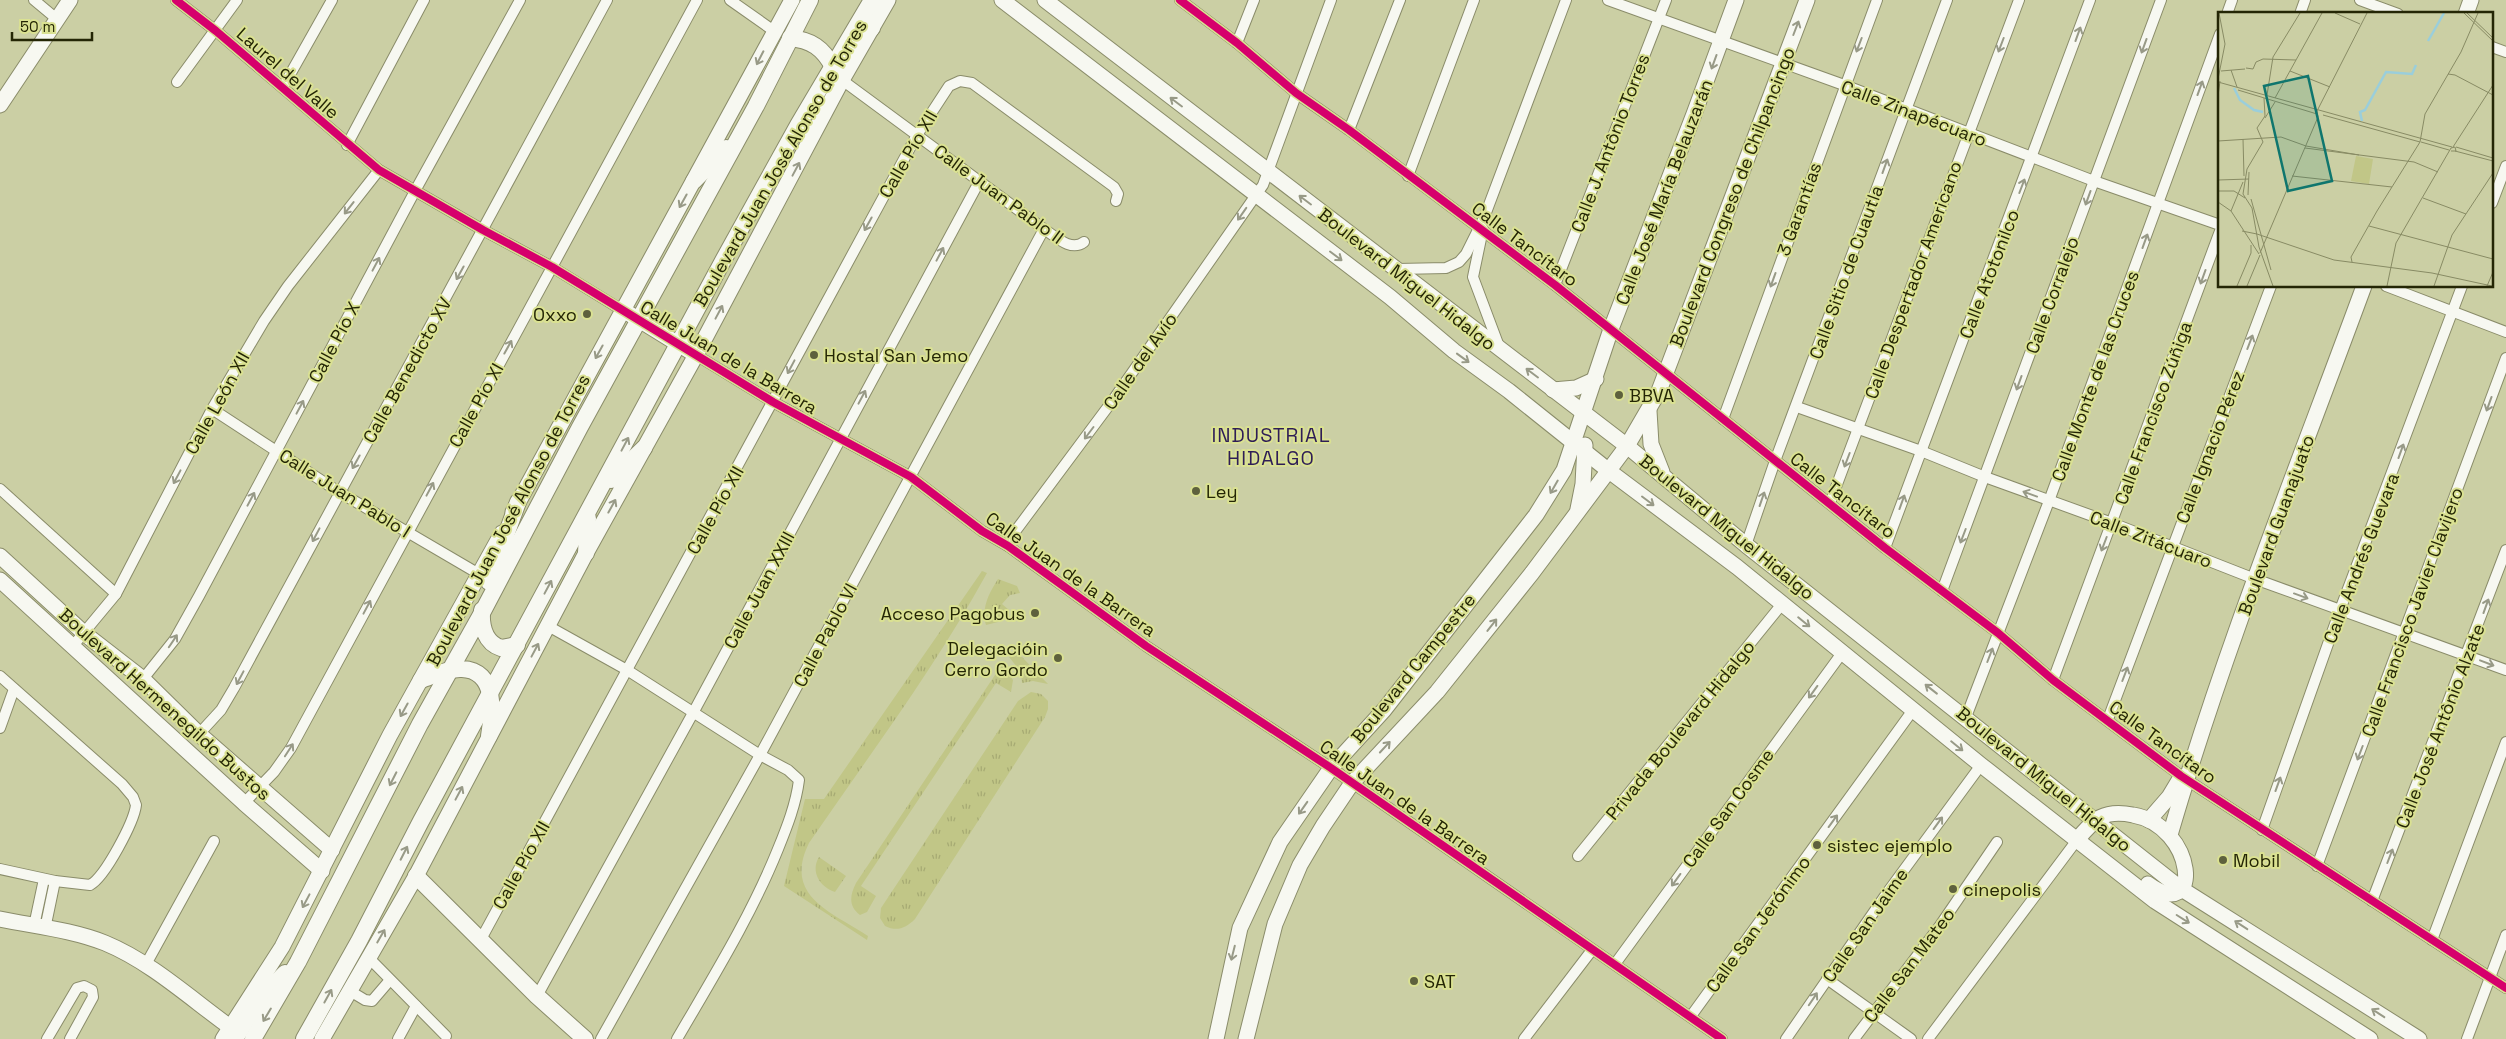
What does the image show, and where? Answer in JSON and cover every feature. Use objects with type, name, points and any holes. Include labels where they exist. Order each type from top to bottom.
[{"type":"main road","name":"Boulevard Juan José Alonso de Torres","points":[[253,1039],[298,962],[420,724],[482,613],[810,0]]},
{"type":"main road","name":"Boulevard Juan José Alonso de Torres","points":[[304,1039],[360,940],[420,821],[517,645],[678,344],[798,125],[872,0]]},
{"type":"main road","points":[[790,38],[806,40],[815,44],[826,54],[833,67],[872,28]]},
{"type":"main road","points":[[694,181],[740,134]]},
{"type":"main road","points":[[599,492],[644,448]]},
{"type":"main road","points":[[517,645],[506,649],[493,645],[485,634],[482,613],[491,576],[518,502]]},
{"type":"main road","points":[[586,553],[589,511]]},
{"type":"main road","points":[[421,680],[465,668],[479,676],[488,684],[490,693],[492,714],[489,736]]},
{"type":"main road","points":[[416,876],[537,996],[585,1039]]},
{"type":"main road","points":[[229,1035],[264,994],[298,962]]},
{"type":"street","points":[[34,0],[58,20]]},
{"type":"street","points":[[0,105],[70,0]]},
{"type":"street","name":"Laurel del Valle","points":[[176,0],[283,87],[379,170]]},
{"type":"street","points":[[177,82],[237,0]]},
{"type":"street","points":[[283,87],[332,0]]},
{"type":"street","points":[[348,145],[424,0]]},
{"type":"street","name":"Calle Pío X","points":[[143,679],[175,639],[414,191],[520,0]]},
{"type":"street","name":"Calle Benedicto XV","points":[[199,734],[231,695],[606,0]]},
{"type":"street","name":"Calle Pío XI","points":[[244,802],[259,788],[291,748],[698,0]]},
{"type":"street","points":[[730,0],[774,31]]},
{"type":"street","name":"Boulevard Juan José Alonso de Torres","points":[[229,1035],[282,946],[386,743],[792,0]]},
{"type":"street","name":"Boulevard Juan José Alonso de Torres","points":[[322,1039],[416,876],[586,553],[696,355],[842,80],[888,0]]},
{"type":"street","name":"Boulevard Miguel Hidalgo","points":[[1002,0],[1390,297],[1454,351],[1782,604],[1981,765],[2166,908],[2370,1039]]},
{"type":"street","name":"Calle Tancítaro","points":[[1180,0],[1237,43],[1296,93],[1349,130],[1555,285],[1885,548],[1998,632],[2053,680],[2186,773],[2262,830],[2372,902],[2491,976],[2506,988]]},
{"type":"street","points":[[1237,43],[1254,0]]},
{"type":"street","name":"Calle del Avío","points":[[1008,546],[1014,533],[1113,400],[1255,195],[1268,173],[1330,0]]},
{"type":"street","points":[[1349,130],[1400,0]]},
{"type":"street","points":[[1408,176],[1474,0]]},
{"type":"street","points":[[1397,269],[1434,270],[1453,266],[1466,254],[1480,229],[1566,0]]},
{"type":"street","name":"Calle Zinapécuaro","points":[[1608,0],[1844,85],[2094,181],[2218,225]]},
{"type":"street","name":"Calle J. Antônio Torres","points":[[1555,285],[1666,0]]},
{"type":"street","name":"Calle José María Belauzarán","points":[[1579,447],[1584,414],[1611,329],[1736,0]]},
{"type":"street","name":"Boulevard Congreso de Chilpancingo","points":[[1609,471],[1649,411],[1666,373],[1807,0]]},
{"type":"street","name":"3 Garantías","points":[[1723,419],[1844,85],[1877,0]]},
{"type":"street","name":"Calle Sitio de Cuautla","points":[[1746,545],[1775,461],[1947,0]]},
{"type":"street","name":"Calle Despertador Americano","points":[[1830,504],[2018,0]]},
{"type":"street","name":"Calle Atotonilco","points":[[1885,548],[2033,158],[2090,0]]},
{"type":"street","name":"Calle Corralejo","points":[[1942,591],[2162,0]]},
{"type":"street","points":[[2228,12],[2232,0]]},
{"type":"street","points":[[2301,12],[2305,0]]},
{"type":"street","points":[[2360,0],[2392,12]]},
{"type":"street","points":[[2467,12],[2472,0]]},
{"type":"street","name":"Boulevard Miguel Hidalgo","points":[[1050,2],[1268,173],[1397,269],[1627,446],[1746,545],[2180,888],[2419,1039]]},
{"type":"street","name":"Calle Monte de las Cruces","points":[[1966,717],[2049,501],[2218,40]]},
{"type":"street","points":[[2494,48],[2506,52]]},
{"type":"street","name":"Calle Juan Pablo II","points":[[842,80],[1044,229],[1072,246],[1080,245],[1084,242]]},
{"type":"street","name":"Calle Pío XII","points":[[480,941],[917,135],[949,86],[954,82],[972,83],[1114,187],[1118,194],[1116,201]]},
{"type":"street","points":[[2494,198],[2506,166]]},
{"type":"street","name":"Calle Juan de la Barrera","points":[[379,170],[552,267],[773,402],[839,440],[911,477],[982,531],[1008,546],[1152,651],[1352,782],[1592,950],[1691,1016],[1715,1037]]},
{"type":"street","name":"Calle León XII","points":[[72,647],[85,634],[116,594],[212,409],[276,303],[379,170]]},
{"type":"street","name":"Calle Juan XXIII","points":[[537,996],[693,713],[979,182]]},
{"type":"street","name":"Calle Pablo VI","points":[[601,1039],[760,755],[1044,229]]},
{"type":"street","points":[[1480,229],[1474,277],[1501,350]]},
{"type":"street","name":"Calle Francisco Zúñiga","points":[[2053,680],[2218,236]]},
{"type":"street","name":"Calle Ignacio Pérez","points":[[2108,720],[2270,288]]},
{"type":"street","name":"Boulevard Guanajuato","points":[[2170,835],[2186,773],[2255,579],[2363,288]]},
{"type":"street","points":[[2391,288],[2506,332]]},
{"type":"street","name":"Calle Andrés Guevara","points":[[2262,830],[2340,610],[2461,288]]},
{"type":"street","name":"Calle Francisco Javier Clavijero","points":[[2317,866],[2506,358]]},
{"type":"street","points":[[1553,390],[1576,388],[1596,379]]},
{"type":"street","name":"Calle Zitácuaro","points":[[1796,407],[1922,451],[1985,478],[2112,522],[2255,579],[2506,670]]},
{"type":"street","name":"Calle Juan Pablo I","points":[[212,409],[339,492],[479,574]]},
{"type":"street","points":[[1649,411],[1651,444],[1664,476]]},
{"type":"street","points":[[1578,513],[1583,484],[1579,447]]},
{"type":"street","name":"Boulevard Campestre","points":[[1216,1039],[1230,967],[1243,920],[1280,842],[1331,768],[1384,710],[1536,515],[1579,447]]},
{"type":"street","name":"Boulevard Campestre","points":[[1246,1039],[1275,924],[1300,865],[1352,782],[1437,692],[1609,471]]},
{"type":"street","points":[[0,489],[116,594]]},
{"type":"street","name":"Calle José Antônio Alzate","points":[[2372,902],[2468,656],[2506,550]]},
{"type":"street","name":"Boulevard Hermenegildo Bustos","points":[[0,556],[85,634],[143,679],[199,734],[332,850]]},
{"type":"street","name":"Boulevard Hermenegildo Bustos","points":[[0,580],[244,802],[322,870]]},
{"type":"street","name":"Privada Boulevard Hidalgo","points":[[1578,856],[1782,604]]},
{"type":"street","points":[[548,626],[627,670],[760,755],[788,770],[799,780],[794,805],[767,876],[730,951],[677,1039]]},
{"type":"street","name":"Calle San Cosme","points":[[1615,964],[1842,653]]},
{"type":"street","points":[[0,676],[122,784],[133,796],[135,803],[133,814],[98,879],[86,886],[0,869]]},
{"type":"street","points":[[0,728],[14,689]]},
{"type":"street","name":"Calle San Jerónimo","points":[[1691,1016],[1913,710]]},
{"type":"street","points":[[2432,940],[2506,742]]},
{"type":"street","name":"Calle San Jaime","points":[[1786,1039],[1981,765]]},
{"type":"street","name":"Boulevard Guanajuato","points":[[2149,820],[2170,797],[2186,773]]},
{"type":"street","points":[[1928,1039],[2077,840],[2095,819],[2126,813],[2149,820],[2170,835],[2180,851],[2185,864],[2186,879],[2173,895],[2163,894],[2116,860],[2092,850]]},
{"type":"street","points":[[145,966],[214,841]]},
{"type":"street","name":"Calle San Mateo","points":[[1854,1039],[1938,926],[1997,842]]},
{"type":"street","points":[[39,927],[44,879]]},
{"type":"street","points":[[39,927],[55,881]]},
{"type":"street","points":[[0,918],[103,943],[145,966],[229,1035]]},
{"type":"street","points":[[2467,1039],[2506,935]]},
{"type":"street","points":[[1524,1039],[1592,950]]},
{"type":"street","points":[[369,958],[446,1036]]},
{"type":"street","points":[[1827,979],[1911,1039]]},
{"type":"street","points":[[350,991],[365,1000],[372,1001],[390,980]]},
{"type":"street","points":[[47,1039],[77,988],[84,986],[92,990],[93,997],[70,1039]]},
{"type":"street","points":[[398,1039],[416,1006]]},
{"type":"street","points":[[1253,1010],[1256,1039]]},
{"type":"green space","points":[[982,571],[987,573],[946,643],[809,843],[803,861],[802,876],[806,889],[814,900],[826,910],[868,936],[867,940],[784,886],[805,799],[824,799]]},
{"type":"green space","points":[[998,579],[1017,586],[1020,593],[1010,595],[1002,604],[1009,610],[1002,621],[986,625],[985,607]]},
{"type":"green space","points":[[1016,654],[1022,657],[1048,684],[1033,681],[1022,683],[1021,672],[1009,657]]},
{"type":"green space","points":[[1003,665],[1013,680],[1011,692],[996,683],[861,886],[876,896],[867,912],[860,915],[853,908],[851,900],[856,883]]},
{"type":"green space","points":[[1031,692],[1041,694],[1048,701],[1045,717],[915,919],[908,925],[897,929],[885,926],[880,918],[881,908],[1018,701]]},
{"type":"green space","points":[[819,857],[846,876],[835,892],[825,887],[818,878],[816,863]]},
{"type":"cycle path","points":[[176,0],[216,31],[379,170],[552,267],[773,402],[911,477],[982,531],[1008,546],[1146,646],[1331,768],[1722,1039]]},
{"type":"cycle path","points":[[1180,0],[1237,43],[1296,93],[1349,130],[1555,285],[1885,548],[1998,633],[2053,680],[2181,776],[2506,988]]},
{"type":"place","name":"Oxxo","points":[[587,314]]},
{"type":"place","name":"Hostal San Jemo","points":[[814,355]]},
{"type":"place","name":"BBVA","points":[[1619,395]]},
{"type":"place","name":"Ley","points":[[1196,491]]},
{"type":"place","name":"Acceso Pagobus","points":[[1035,613]]},
{"type":"place","name":"Delegacióin Cerro Gordo","points":[[1058,658]]},
{"type":"place","name":"sistec ejemplo","points":[[1817,845]]},
{"type":"place","name":"Mobil","points":[[2223,860]]},
{"type":"place","name":"cinepolis","points":[[1953,889]]},
{"type":"place","name":"SAT","points":[[1414,981]]},
{"type":"district","name":"INDUSTRIAL HIDALGO","points":[[1271,446]]}]
